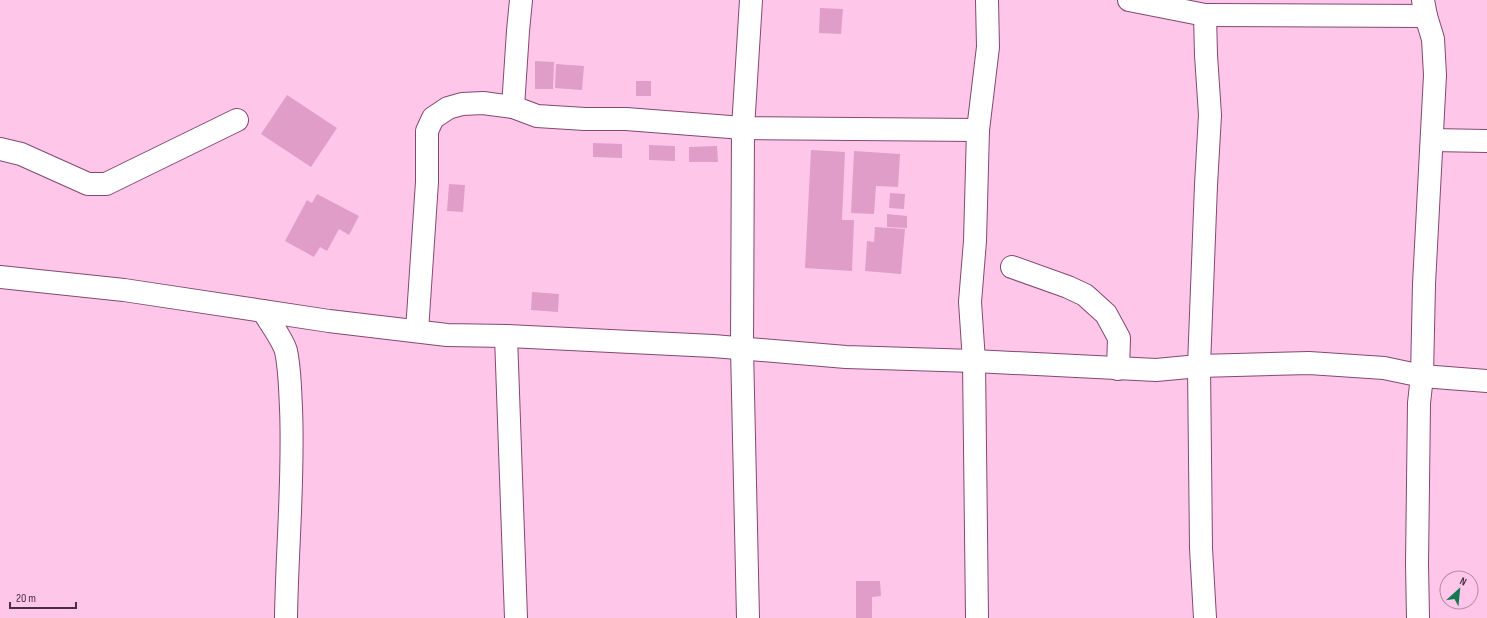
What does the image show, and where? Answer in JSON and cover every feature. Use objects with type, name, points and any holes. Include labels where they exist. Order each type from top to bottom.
[{"type":"street","points":[[513,107],[521,0]]},
{"type":"street","points":[[748,618],[742,348],[744,128],[751,0]]},
{"type":"street","points":[[977,618],[974,361],[970,302],[975,241],[978,130],[988,47],[988,0]]},
{"type":"street","points":[[1129,0],[1205,15],[1425,8],[1433,39],[1435,75],[1424,284],[1422,376],[1419,411],[1416,564],[1418,618]]},
{"type":"street","points":[[1205,15],[1210,115],[1199,366],[1200,548],[1205,618]]},
{"type":"street","points":[[417,331],[427,182],[428,131],[434,118],[448,108],[462,104],[483,103],[513,107],[537,116],[585,119],[626,119],[744,128],[978,130]]},
{"type":"street","points":[[0,149],[21,154],[88,184],[106,184],[237,120]]},
{"type":"street","points":[[1432,140],[1487,142]]},
{"type":"street","points":[[1012,268],[1068,287],[1085,295],[1106,314],[1119,338],[1118,369]]},
{"type":"street","points":[[0,277],[124,290],[308,318],[447,335],[506,336],[742,348],[846,357],[974,361],[1118,369],[1156,370],[1199,366],[1309,363],[1384,368],[1422,376],[1487,381]]},
{"type":"street","points":[[263,311],[285,349],[289,374],[292,471],[286,618]]},
{"type":"street","points":[[285,349],[308,318]]},
{"type":"street","points":[[506,336],[516,618]]},
{"type":"building","points":[[820,8],[843,9],[841,34],[819,33]]},
{"type":"building","points":[[535,61],[554,62],[553,89],[535,89]]},
{"type":"building","points":[[556,64],[584,66],[582,90],[555,88]]},
{"type":"building","points":[[636,81],[651,81],[651,96],[636,96]]},
{"type":"building","points":[[287,95],[337,128],[311,167],[261,134]]},
{"type":"building","points":[[593,143],[622,144],[622,158],[593,157]]},
{"type":"building","points":[[649,145],[675,146],[675,161],[649,160]]},
{"type":"building","points":[[717,146],[718,162],[689,162],[689,147]]},
{"type":"building","points":[[811,150],[845,152],[842,220],[854,220],[852,271],[805,268]]},
{"type":"building","points":[[854,151],[900,154],[898,187],[876,186],[874,214],[851,213]]},
{"type":"building","points":[[449,184],[465,185],[463,212],[447,211]]},
{"type":"building","points":[[890,193],[905,194],[904,209],[889,208]]},
{"type":"building","points":[[317,194],[359,216],[349,235],[339,229],[327,251],[320,247],[314,257],[285,241],[307,200],[312,203]]},
{"type":"building","points":[[887,214],[907,216],[907,228],[887,227]]},
{"type":"building","points":[[875,227],[905,229],[901,274],[865,271],[867,241],[874,242]]},
{"type":"building","points":[[532,292],[559,294],[558,312],[531,310]]},
{"type":"building","points":[[856,581],[880,581],[881,596],[872,597],[872,618],[856,618]]}]
